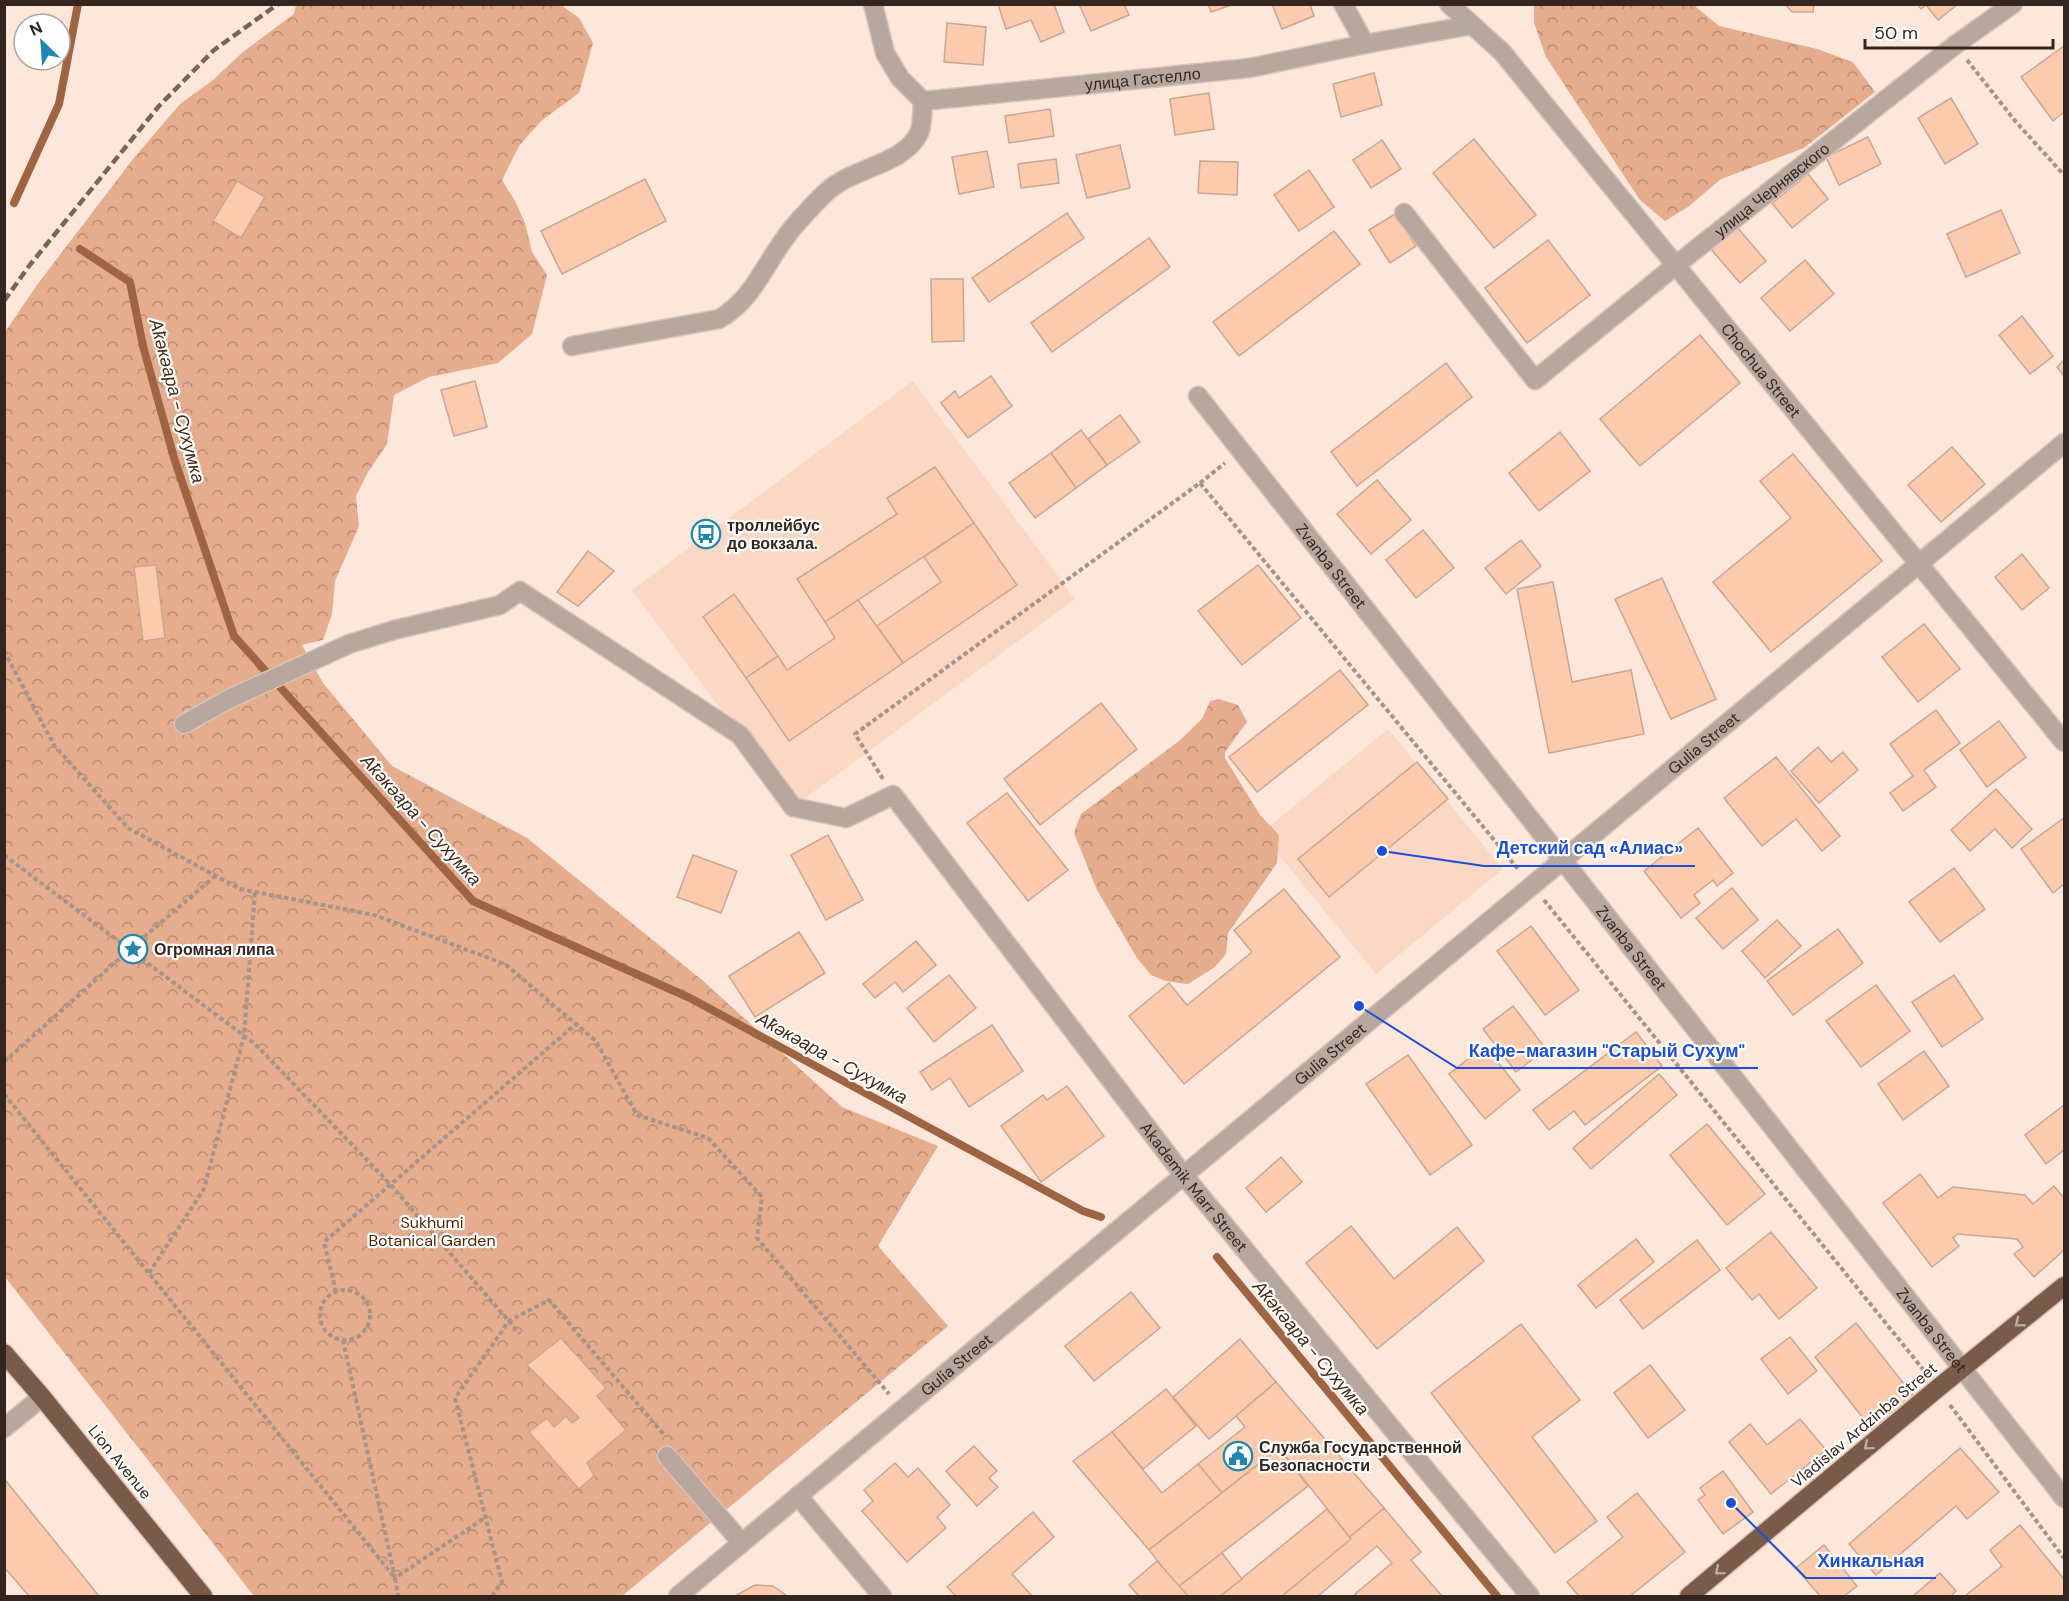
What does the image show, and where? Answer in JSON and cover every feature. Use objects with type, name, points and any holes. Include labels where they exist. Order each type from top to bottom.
[{"type":"highway","name":"Vladislav Ardzinba Street","points":[[1689,1596],[2064,1286]]},
{"type":"highway","name":"Lion Avenue","points":[[4,1353],[203,1596]]},
{"type":"street","points":[[572,346],[719,319],[734,310],[754,287],[785,237],[831,188],[864,169],[889,161],[907,148],[919,132],[923,101],[900,78],[885,53],[873,4]]},
{"type":"street","points":[[1343,4],[1365,44]]},
{"type":"street","name":"Chochua Street","points":[[1449,4],[1502,52],[2064,742]]},
{"type":"street","name":"улица Чернявского","points":[[1404,213],[1535,380],[1676,265],[1955,45],[2013,4]]},
{"type":"street","name":"улица Гастелло","points":[[923,101],[1249,68],[1472,25]]},
{"type":"street","name":"Zvanba Street","points":[[1198,396],[2064,1498]]},
{"type":"street","name":"Gulia Street","points":[[678,1596],[1185,1177],[2064,443]]},
{"type":"street","name":"Akademik Marr Street","points":[[184,724],[230,699],[349,644],[394,630],[500,605],[520,591],[740,735],[793,807],[846,818],[893,795],[1185,1177],[1530,1596]]},
{"type":"street","points":[[4,1428],[42,1397]]},
{"type":"street","points":[[669,1450],[742,1543]]},
{"type":"street","points":[[798,1496],[882,1596]]},
{"type":"path","points":[[1955,45],[2016,122],[2064,175]]},
{"type":"path","points":[[1200,483],[1240,450]]},
{"type":"path","points":[[4,651],[54,745],[128,828],[240,889],[374,915],[505,964],[596,1041],[637,1115],[708,1138],[762,1197],[757,1238],[902,1409]]},
{"type":"path","points":[[4,855],[255,1044],[390,1184],[520,1334]]},
{"type":"path","points":[[4,1062],[216,876]]},
{"type":"path","points":[[149,1273],[204,1189],[244,1036],[255,892]]},
{"type":"path","points":[[336,1292],[324,1242],[576,1024]]},
{"type":"path","points":[[4,1094],[395,1578]]},
{"type":"path","points":[[344,1290],[352,1292],[365,1301],[369,1308],[370,1316],[364,1331],[351,1339],[343,1340],[328,1333],[321,1319],[324,1303],[336,1292],[344,1290]]},
{"type":"path","points":[[492,1596],[502,1582],[454,1398],[508,1321],[549,1300],[669,1450]]},
{"type":"path","points":[[343,1340],[398,1596]]},
{"type":"path","points":[[395,1578],[486,1516]]},
{"type":"shaded area","points":[[913,381],[1075,599],[793,807],[632,590]]},
{"type":"shaded area","points":[[1388,729],[1503,869],[1376,974],[1261,833]]},
{"type":"green space","name":"Sukhumi Botanical Garden","points":[[296,5],[561,5],[579,18],[593,43],[579,93],[541,121],[519,146],[502,180],[525,223],[532,252],[547,275],[532,334],[498,363],[429,377],[394,395],[387,444],[368,472],[356,496],[359,526],[335,581],[332,614],[323,640],[302,645],[323,683],[392,766],[527,838],[702,980],[842,1107],[938,1146],[878,1246],[948,1326],[622,1596],[254,1596],[5,1277],[5,332],[37,285],[133,159],[180,104],[294,14]]},
{"type":"green space","points":[[1534,5],[1696,5],[1719,26],[1817,49],[1853,62],[1875,92],[1804,148],[1721,179],[1688,207],[1665,221],[1640,200],[1546,57],[1534,23]]},
{"type":"green space","points":[[1219,699],[1238,705],[1247,722],[1225,752],[1225,758],[1260,815],[1279,835],[1277,863],[1228,933],[1226,954],[1215,967],[1188,984],[1166,981],[1151,975],[1137,958],[1097,890],[1074,833],[1081,814],[1179,741],[1202,719],[1210,701]]},
{"type":"building","points":[[998,4],[1054,4],[1064,32],[1041,42],[1031,20],[1006,29]]},
{"type":"building","points":[[1079,4],[1124,4],[1129,15],[1091,31]]},
{"type":"building","points":[[1208,4],[1234,4],[1211,12]]},
{"type":"building","points":[[1272,4],[1310,4],[1314,16],[1282,29]]},
{"type":"building","points":[[1785,4],[1814,4],[1813,12],[1792,12]]},
{"type":"building","points":[[1917,4],[1958,4],[1938,20],[1926,5],[1921,9]]},
{"type":"building","points":[[947,23],[986,27],[983,65],[944,62]]},
{"type":"building","points":[[2064,46],[2064,112],[2053,121],[2021,77]]},
{"type":"building","points":[[1374,73],[1382,105],[1341,117],[1333,84]]},
{"type":"building","points":[[1209,93],[1214,129],[1175,135],[1170,99]]},
{"type":"building","points":[[1951,98],[1978,144],[1945,164],[1918,118]]},
{"type":"building","points":[[1050,109],[1054,136],[1009,143],[1005,116]]},
{"type":"building","points":[[1868,137],[1881,164],[1839,185],[1826,157]]},
{"type":"building","points":[[1474,139],[1536,215],[1494,248],[1433,173]]},
{"type":"building","points":[[1382,140],[1401,169],[1371,188],[1353,160]]},
{"type":"building","points":[[1120,145],[1130,188],[1087,198],[1076,155]]},
{"type":"building","points":[[987,151],[994,187],[959,194],[952,157]]},
{"type":"building","points":[[1056,159],[1059,183],[1021,188],[1018,164]]},
{"type":"building","points":[[1200,161],[1238,162],[1237,195],[1198,193]]},
{"type":"building","points":[[1309,170],[1334,207],[1299,231],[1274,195]]},
{"type":"building","points":[[1808,174],[1828,199],[1792,228],[1772,203]]},
{"type":"building","points":[[645,179],[666,221],[562,274],[541,231]]},
{"type":"building","points":[[237,181],[265,197],[241,238],[213,221]]},
{"type":"building","points":[[2001,210],[2020,253],[1966,277],[1947,234]]},
{"type":"building","points":[[1067,213],[1084,238],[989,302],[972,278]]},
{"type":"building","points":[[1395,214],[1416,246],[1390,263],[1369,230]]},
{"type":"building","points":[[1736,226],[1766,261],[1740,283],[1710,248]]},
{"type":"building","points":[[1334,231],[1360,264],[1239,356],[1213,322]]},
{"type":"building","points":[[1149,238],[1170,267],[1052,352],[1031,323]]},
{"type":"building","points":[[1548,240],[1590,295],[1527,343],[1485,288]]},
{"type":"building","points":[[1805,260],[1834,294],[1790,331],[1761,298]]},
{"type":"building","points":[[931,279],[963,279],[964,341],[932,342]]},
{"type":"building","points":[[2022,316],[2053,356],[2030,374],[1999,335]]},
{"type":"building","points":[[1700,335],[1740,383],[1640,466],[1600,419]]},
{"type":"building","points":[[2064,360],[2064,376],[2057,367]]},
{"type":"building","points":[[1446,363],[1472,397],[1357,486],[1331,452]]},
{"type":"building","points":[[991,376],[1012,406],[968,438],[941,403],[955,391],[959,398]]},
{"type":"building","points":[[475,381],[487,427],[454,436],[441,390]]},
{"type":"building","points":[[1120,415],[1140,442],[1107,465],[1088,439]]},
{"type":"building","points":[[1081,430],[1107,465],[1076,488],[1051,453]]},
{"type":"building","points":[[1560,432],[1590,471],[1539,511],[1509,473]]},
{"type":"building","points":[[1952,447],[1985,484],[1941,522],[1908,485]]},
{"type":"building","points":[[1051,453],[1076,488],[1035,518],[1009,483]]},
{"type":"building","points":[[1793,454],[1882,561],[1771,652],[1713,582],[1791,518],[1760,481]]},
{"type":"building","points":[[935,467],[974,523],[825,622],[797,579],[897,514],[887,498]]},
{"type":"building","points":[[1377,480],[1411,520],[1371,554],[1337,514]]},
{"type":"building","points":[[974,523],[1017,585],[903,663],[877,626],[941,582],[924,557]]},
{"type":"building","points":[[1423,530],[1454,568],[1416,598],[1386,560]]},
{"type":"building","points":[[1521,540],[1541,566],[1506,594],[1485,568]]},
{"type":"building","points":[[588,551],[614,571],[578,606],[557,592]]},
{"type":"building","points":[[2022,554],[2049,588],[2022,610],[1995,577]]},
{"type":"building","points":[[156,565],[165,638],[143,641],[134,567]]},
{"type":"building","points":[[1258,565],[1301,618],[1242,665],[1198,611]]},
{"type":"building","points":[[1662,578],[1716,699],[1671,719],[1615,599]]},
{"type":"building","points":[[1553,582],[1572,682],[1631,670],[1644,734],[1549,753],[1517,589]]},
{"type":"building","points":[[734,594],[778,656],[746,678],[703,617]]},
{"type":"building","points":[[858,600],[903,663],[789,741],[746,678],[778,656],[787,670],[835,638],[825,622]]},
{"type":"building","points":[[1924,624],[1960,669],[1918,702],[1882,657]]},
{"type":"building","points":[[1340,670],[1368,705],[1257,792],[1229,757]]},
{"type":"building","points":[[1101,703],[1137,749],[1040,825],[1004,779]]},
{"type":"building","points":[[1936,710],[1960,743],[1924,770],[1936,787],[1903,811],[1890,793],[1913,776],[1890,744]]},
{"type":"building","points":[[1999,721],[2026,757],[1987,787],[1960,750]]},
{"type":"building","points":[[1818,747],[1831,762],[1843,752],[1858,770],[1819,803],[1791,771]]},
{"type":"building","points":[[1776,757],[1840,836],[1822,851],[1796,819],[1762,846],[1724,798]]},
{"type":"building","points":[[1417,762],[1448,799],[1329,897],[1298,859]]},
{"type":"building","points":[[1996,789],[2032,829],[2012,848],[1995,829],[1970,851],[1951,830]]},
{"type":"building","points":[[1007,793],[1068,870],[1028,901],[967,823]]},
{"type":"building","points":[[2064,818],[2064,884],[2053,893],[2021,849]]},
{"type":"building","points":[[1698,828],[1733,873],[1717,886],[1713,880],[1694,895],[1700,903],[1681,918],[1644,871]]},
{"type":"building","points":[[828,835],[863,900],[826,920],[791,855]]},
{"type":"building","points":[[693,855],[737,871],[721,913],[677,897]]},
{"type":"building","points":[[1954,868],[1985,909],[1940,942],[1909,902]]},
{"type":"building","points":[[1732,888],[1758,920],[1723,949],[1696,918]]},
{"type":"building","points":[[1284,889],[1340,957],[1184,1084],[1129,1016],[1169,983],[1187,1005],[1252,952],[1234,930]]},
{"type":"building","points":[[1777,920],[1801,946],[1765,978],[1742,951]]},
{"type":"building","points":[[1531,926],[1579,990],[1545,1015],[1497,951]]},
{"type":"building","points":[[1838,929],[1863,963],[1793,1015],[1767,981]]},
{"type":"building","points":[[799,932],[825,973],[755,1017],[729,976]]},
{"type":"building","points":[[916,941],[936,965],[903,992],[895,982],[875,998],[863,984]]},
{"type":"building","points":[[949,975],[976,1008],[934,1042],[907,1008]]},
{"type":"building","points":[[1954,975],[1983,1019],[1942,1047],[1912,1002]]},
{"type":"building","points":[[1876,985],[1910,1031],[1861,1067],[1826,1021]]},
{"type":"building","points":[[1513,1006],[1546,1049],[1516,1072],[1483,1029]]},
{"type":"building","points":[[992,1025],[1023,1071],[969,1107],[950,1078],[932,1090],[920,1072]]},
{"type":"building","points":[[1636,1032],[1662,1066],[1585,1125],[1574,1111],[1549,1130],[1533,1110]]},
{"type":"building","points":[[1485,1046],[1520,1090],[1485,1119],[1449,1074]]},
{"type":"building","points":[[1924,1051],[1949,1086],[1903,1120],[1878,1084]]},
{"type":"building","points":[[1408,1055],[1472,1145],[1430,1175],[1366,1084]]},
{"type":"building","points":[[1659,1074],[1677,1095],[1591,1169],[1573,1148]]},
{"type":"building","points":[[1067,1086],[1104,1136],[1041,1182],[1001,1126],[1043,1095],[1047,1100]]},
{"type":"building","points":[[2064,1105],[2064,1150],[2046,1164],[2025,1135]]},
{"type":"building","points":[[1707,1124],[1765,1194],[1727,1225],[1670,1155]]},
{"type":"building","points":[[1281,1157],[1302,1182],[1266,1212],[1246,1188]]},
{"type":"building","points":[[1920,1174],[1938,1198],[1953,1187],[2025,1195],[2033,1204],[2054,1186],[2064,1198],[2064,1250],[2034,1277],[2014,1254],[2023,1247],[2017,1239],[1958,1234],[1953,1238],[1959,1246],[1932,1267],[1883,1203]]},
{"type":"building","points":[[1351,1226],[1394,1279],[1457,1227],[1484,1261],[1377,1349],[1306,1263]]},
{"type":"building","points":[[1771,1232],[1817,1288],[1779,1319],[1759,1294],[1752,1300],[1726,1268]]},
{"type":"building","points":[[1636,1239],[1654,1262],[1596,1308],[1578,1285]]},
{"type":"building","points":[[1697,1240],[1720,1270],[1643,1329],[1620,1300]]},
{"type":"building","points":[[1131,1292],[1160,1328],[1094,1381],[1065,1346]]},
{"type":"building","points":[[1856,1323],[1916,1399],[1874,1432],[1815,1357]]},
{"type":"building","points":[[1521,1324],[1580,1400],[1532,1437],[1597,1521],[1555,1553],[1431,1393]]},
{"type":"building","points":[[1790,1337],[1817,1371],[1788,1394],[1761,1359]]},
{"type":"building","points":[[561,1338],[606,1388],[597,1396],[626,1430],[587,1463],[594,1476],[579,1489],[529,1432],[547,1418],[554,1427],[566,1416],[572,1423],[579,1418],[527,1365]]},
{"type":"building","points":[[1240,1339],[1276,1382],[1209,1439],[1173,1397]]},
{"type":"building","points":[[1650,1365],[1685,1410],[1648,1438],[1614,1393]]},
{"type":"building","name":"Служба Государственной Безопасности","points":[[1276,1382],[1384,1508],[1351,1539],[1279,1448],[1222,1493],[1198,1464],[1245,1427],[1236,1416]]},
{"type":"building","points":[[1166,1389],[1196,1426],[1143,1469],[1112,1432]]},
{"type":"building","points":[[1800,1419],[1826,1450],[1771,1494],[1729,1442],[1750,1424],[1767,1445]]},
{"type":"building","points":[[1112,1432],[1162,1493],[1198,1464],[1222,1493],[1149,1550],[1073,1461]]},
{"type":"building","points":[[974,1446],[997,1471],[989,1478],[998,1487],[977,1506],[946,1471]]},
{"type":"building","points":[[1279,1448],[1308,1486],[1178,1587],[1149,1550]]},
{"type":"building","points":[[1960,1448],[1999,1492],[1967,1519],[1956,1506],[1876,1575],[1849,1544]]},
{"type":"building","points":[[895,1463],[908,1477],[918,1468],[950,1505],[937,1517],[946,1528],[907,1562],[862,1511],[873,1501],[864,1490]]},
{"type":"building","points":[[1723,1471],[1753,1512],[1723,1534],[1698,1500],[1705,1495],[1700,1488]]},
{"type":"building","points":[[6,1481],[99,1596],[29,1596],[4,1567],[4,1483]]},
{"type":"building","points":[[1637,1493],[1685,1552],[1630,1596],[1579,1596],[1567,1582],[1623,1537],[1607,1517]]},
{"type":"building","points":[[1384,1508],[1421,1552],[1411,1560],[1442,1596],[1357,1596],[1355,1594],[1392,1563],[1377,1546],[1318,1596],[1280,1596]]},
{"type":"building","points":[[1327,1509],[1351,1539],[1282,1596],[1220,1596]]},
{"type":"building","points":[[1033,1512],[1054,1537],[1012,1574],[1032,1596],[956,1596],[947,1587]]},
{"type":"building","points":[[2020,1525],[2064,1579],[2064,1596],[1965,1596],[2002,1566],[1990,1550]]},
{"type":"building","points":[[1824,1545],[1857,1586],[1844,1596],[1820,1596],[1796,1568]]},
{"type":"building","points":[[1222,1553],[1242,1579],[1220,1596],[1187,1596],[1178,1587]]},
{"type":"building","points":[[1157,1561],[1188,1596],[1139,1596],[1129,1585]]},
{"type":"building","points":[[1940,1573],[1956,1591],[1951,1596],[1913,1596]]},
{"type":"building","points":[[755,1585],[773,1586],[787,1596],[735,1596]]},
{"type":"waterway","name":"Аҟәкәара - Сухумка","points":[[14,203],[59,104],[78,4]]},
{"type":"waterway","name":"Аҟәкәара - Сухумка","points":[[80,249],[130,282],[143,346],[174,458],[234,636],[473,901],[690,998],[1083,1211],[1101,1217]]},
{"type":"waterway","name":"Аҟәкәара - Сухумка","points":[[1217,1257],[1497,1596]]},
{"type":"railway","points":[[4,301],[29,266],[159,106],[214,50],[278,4]]},
{"type":"place","name":"троллейбус до вокзала.","points":[[706,534]]},
{"type":"place","name":"Детский сад «Алиас»","points":[[1382,851]]},
{"type":"place","name":"Огромная липа","points":[[133,949]]},
{"type":"place","name":"Кафе-магазин \"Старый Сухум\"","points":[[1359,1006]]},
{"type":"place","name":"Служба Государственной Безопасности","points":[[1238,1456]]},
{"type":"place","name":"Хинкальная","points":[[1731,1503]]}]
